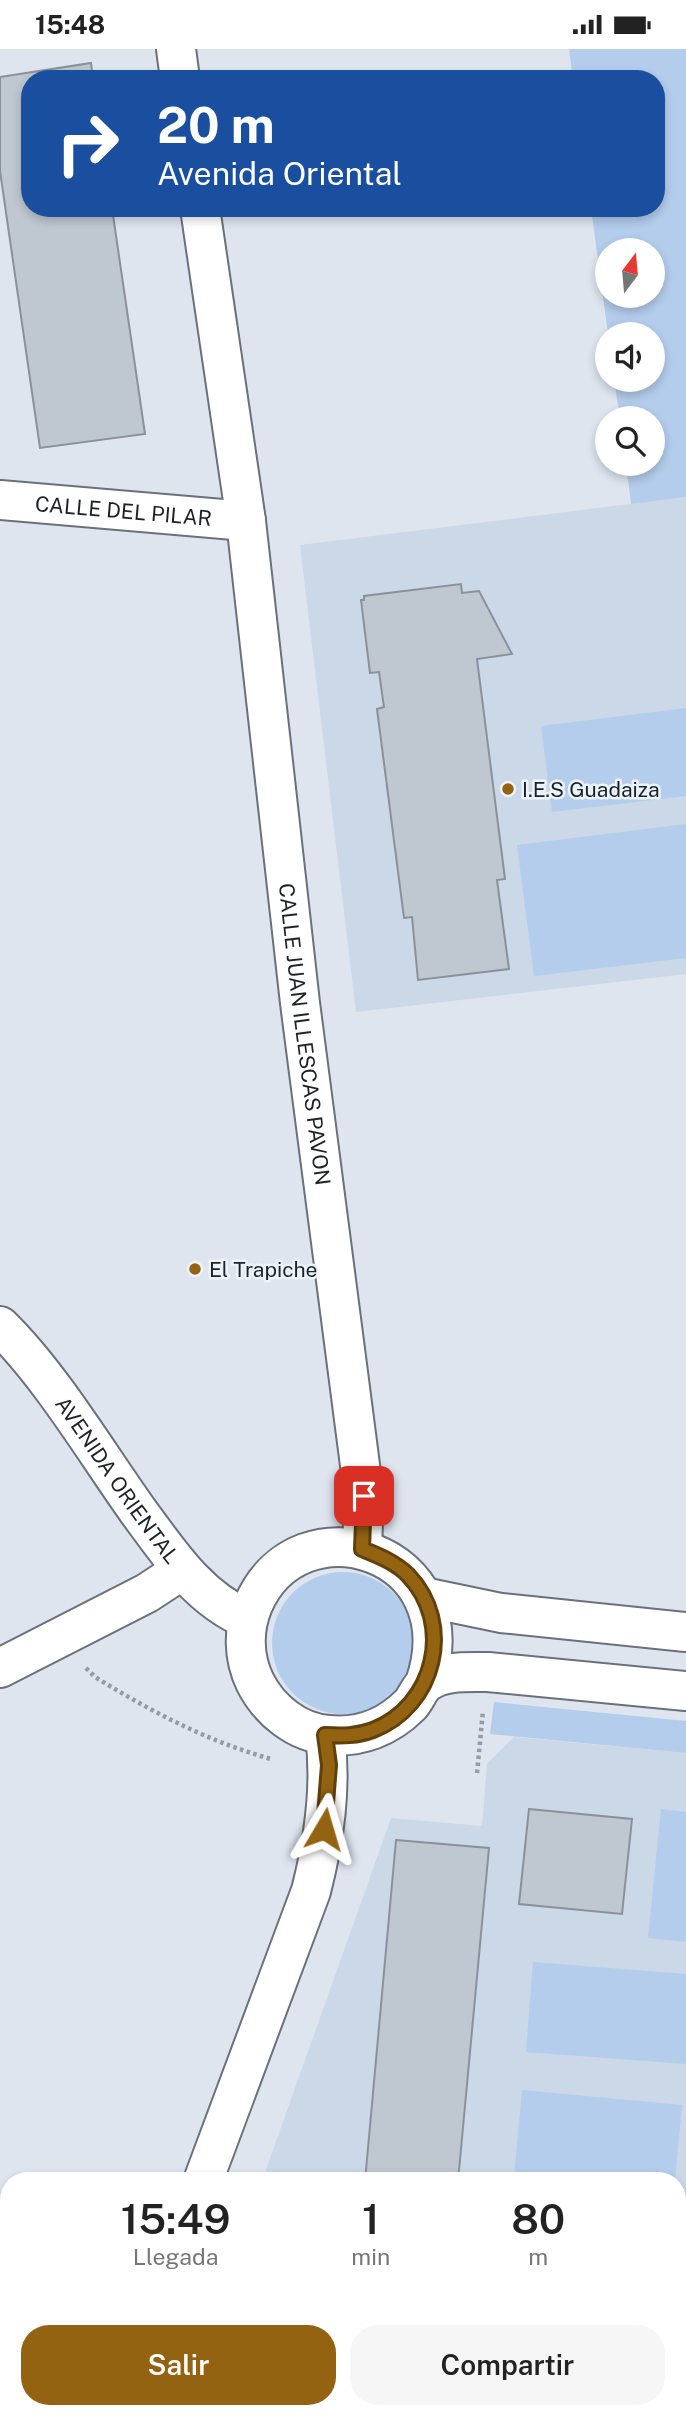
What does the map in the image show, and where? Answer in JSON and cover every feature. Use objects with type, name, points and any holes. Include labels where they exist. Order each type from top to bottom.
[{"type":"street","points":[[176,49],[179,70]]},
{"type":"street","name":"CALLE JUAN ILLESCAS PAVON","points":[[201,217],[246,521],[300,1003],[364,1496],[362,1549]]},
{"type":"street","name":"CALLE DEL PILAR","points":[[0,501],[246,521]]},
{"type":"street","name":"AVENIDA ORIENTAL","points":[[0,1326],[35,1367],[182,1570],[214,1601],[247,1619]]},
{"type":"street","points":[[332,1547],[362,1549],[387,1559],[408,1576],[424,1597],[432,1618],[435,1640],[425,1683],[403,1711],[373,1730],[350,1736],[327,1750],[301,1728],[278,1714],[261,1694],[249,1671],[245,1645],[247,1619],[259,1592],[278,1569],[303,1554],[332,1547]]},
{"type":"street","points":[[0,1668],[147,1594],[182,1570]]},
{"type":"street","points":[[424,1597],[501,1613],[686,1632]]},
{"type":"street","points":[[425,1683],[447,1674],[488,1672],[686,1691]]},
{"type":"street","points":[[206,2172],[311,1891],[324,1829],[327,1750]]},
{"type":"path","points":[[58,1640],[95,1677],[163,1719],[222,1744],[270,1758],[327,1750]]},
{"type":"path","points":[[477,1773],[488,1672]]},
{"type":"shaded area","points":[[569,49],[686,49],[686,497],[631,504],[628,476],[665,476],[665,406],[618,406],[616,392],[665,392],[665,322],[606,322],[604,308],[665,308],[665,238],[595,238],[592,217],[665,217],[665,70],[572,70]]},
{"type":"shaded area","name":"I.E.S Guadaiza","points":[[686,497],[686,974],[356,1012],[300,545]]},
{"type":"shaded area","points":[[686,708],[686,796],[552,812],[541,726]]},
{"type":"shaded area","points":[[686,824],[686,958],[534,976],[517,845]]},
{"type":"shaded area","points":[[343,1572],[370,1577],[393,1593],[409,1616],[414,1643],[409,1670],[393,1693],[370,1709],[343,1714],[316,1709],[293,1693],[277,1670],[272,1643],[277,1616],[293,1593],[316,1577]]},
{"type":"shaded area","points":[[494,1702],[686,1721],[686,1753],[490,1734]]},
{"type":"shaded area","points":[[514,1737],[686,1753],[686,2172],[265,2172],[391,1818],[482,1826],[487,1764]]},
{"type":"shaded area","points":[[661,1809],[686,1812],[686,1942],[648,1938]]},
{"type":"shaded area","points":[[533,1962],[686,1974],[686,2064],[526,2052]]},
{"type":"shaded area","points":[[522,2090],[682,2105],[676,2172],[514,2172]]},
{"type":"building","points":[[91,63],[92,70],[46,70]]},
{"type":"building","points":[[21,74],[21,217],[113,217],[145,434],[40,448],[0,171],[0,77]]},
{"type":"building","points":[[461,584],[462,593],[479,591],[512,654],[477,659],[505,879],[497,880],[509,969],[418,980],[412,917],[404,918],[377,709],[384,707],[379,672],[370,673],[361,600],[364,600],[364,596]]},
{"type":"building","points":[[529,1809],[632,1819],[622,1914],[519,1904]]},
{"type":"building","points":[[396,1840],[489,1848],[459,2172],[366,2172]]},
{"type":"place","name":"I.E.S Guadaiza","points":[[508,789]]},
{"type":"place","name":"El Trapiche","points":[[195,1269]]},
{"type":"route","points":[[324,1829],[329,1765],[325,1735],[350,1736],[373,1730],[394,1719],[412,1703],[425,1683],[433,1662],[435,1640],[432,1618],[424,1597],[408,1576],[387,1559],[362,1549],[364,1496]]}]
